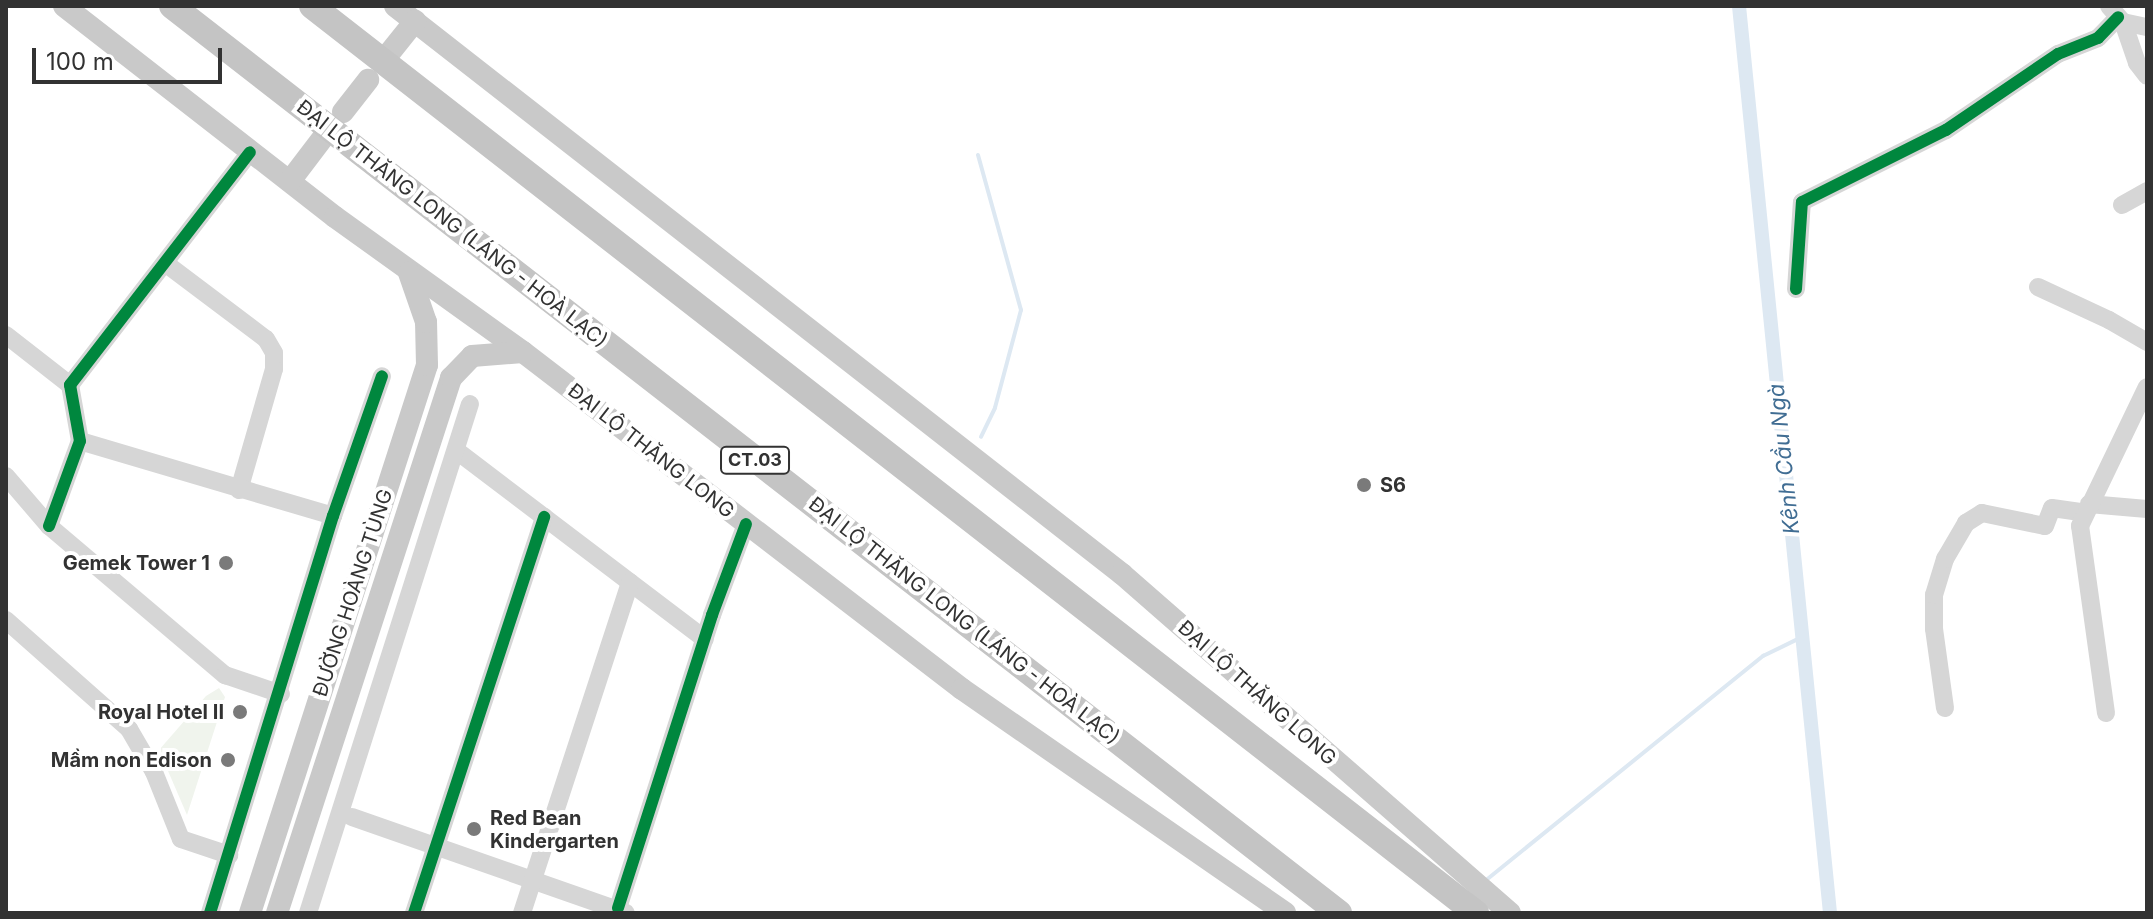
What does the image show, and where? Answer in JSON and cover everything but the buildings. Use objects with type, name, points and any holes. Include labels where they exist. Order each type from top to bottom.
[{"type":"highway","name":"ĐẠI LỘ THĂNG LONG (LÁNG - HOÀ LẠC)","points":[[172,6],[1339,913]]},
{"type":"highway","points":[[312,6],[1446,876],[1473,910]]},
{"type":"main road","name":"ĐẠI LỘ THĂNG LONG","points":[[64,6],[250,152],[409,272],[523,352],[962,689],[1285,913]]},
{"type":"main road","name":"ĐẠI LỘ THĂNG LONG","points":[[395,6],[1116,568],[1446,876],[1506,910]]},
{"type":"main road","points":[[387,56],[415,21]]},
{"type":"main road","points":[[343,112],[368,80]]},
{"type":"main road","points":[[290,181],[328,131]]},
{"type":"main road","name":"ĐƯỜNG HOÀNG TÙNG","points":[[250,913],[427,365],[426,322],[409,272]]},
{"type":"main road","name":"ĐƯỜNG HOÀNG TÙNG","points":[[277,913],[451,378],[472,356],[523,352]]},
{"type":"street","points":[[2117,15],[2147,27]]},
{"type":"street","points":[[2117,15],[2137,63],[2147,76]]},
{"type":"street","points":[[1796,289],[1802,202],[1946,130],[2058,54],[2098,38],[2117,15]]},
{"type":"street","points":[[70,385],[250,152]]},
{"type":"street","points":[[2122,205],[2147,191]]},
{"type":"street","points":[[165,263],[266,339],[274,353],[274,369],[239,490]]},
{"type":"street","points":[[2038,287],[2109,320],[2147,342]]},
{"type":"street","points":[[6,335],[70,385],[80,441],[49,526]]},
{"type":"street","points":[[210,913],[281,694],[333,516],[382,376]]},
{"type":"street","points":[[2106,713],[2080,526],[2144,396]]},
{"type":"street","points":[[308,913],[470,404]]},
{"type":"street","points":[[80,441],[333,516]]},
{"type":"street","points":[[457,451],[705,639]]},
{"type":"street","points":[[6,476],[49,526],[225,675],[281,694]]},
{"type":"street","points":[[1945,708],[1934,629],[1934,595],[1945,559],[1966,523],[1982,513],[2045,526],[2052,508],[2147,509]]},
{"type":"street","points":[[414,913],[544,517]]},
{"type":"street","points":[[352,817],[622,911],[705,639],[746,524]]},
{"type":"street","points":[[522,913],[630,582]]},
{"type":"street","points":[[6,620],[129,729],[154,772],[181,839],[229,855]]},
{"type":"shaded area","points":[[219,688],[225,697],[187,815],[159,750],[206,696]]},
{"type":"waterway","name":"Kênh Cầu Ngà","points":[[1739,6],[1830,913]]},
{"type":"waterway","points":[[978,155],[1021,310],[995,408],[981,437]]},
{"type":"waterway","points":[[1485,881],[1763,656],[1802,637]]},
{"type":"cycle path","points":[[1796,289],[1802,202],[1946,130],[2058,54],[2098,38],[2118,17]]},
{"type":"cycle path","points":[[49,526],[80,441],[70,385],[250,152]]},
{"type":"cycle path","points":[[210,913],[333,516],[382,376]]},
{"type":"cycle path","points":[[414,913],[544,517]]},
{"type":"cycle path","points":[[618,908],[712,615],[746,524]]},
{"type":"place","name":"S6","points":[[1364,485]]},
{"type":"place","name":"Gemek Tower 1","points":[[226,563]]},
{"type":"place","name":"Royal Hotel II","points":[[240,712]]},
{"type":"place","name":"Mầm non Edison","points":[[228,760]]},
{"type":"place","name":"Red Bean Kindergarten","points":[[474,829]]}]
